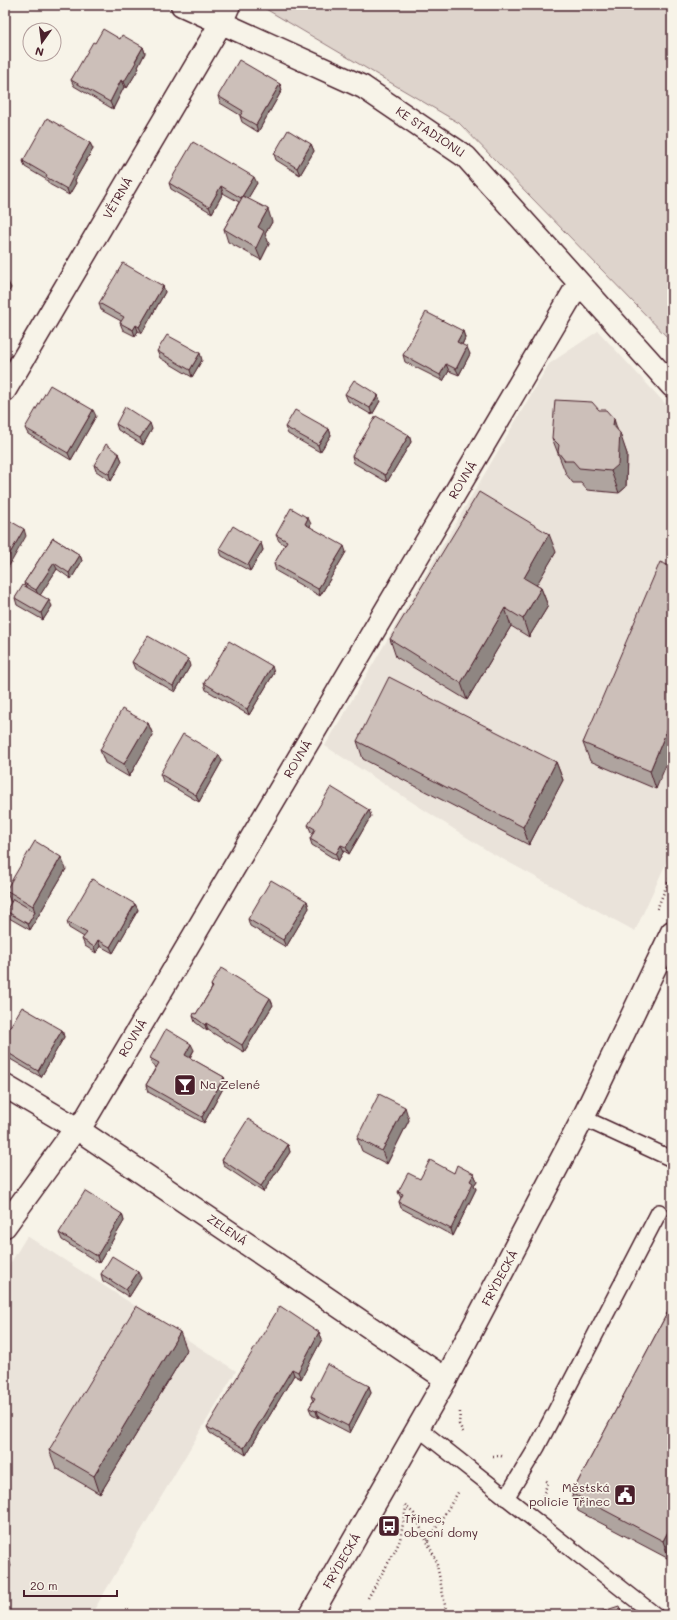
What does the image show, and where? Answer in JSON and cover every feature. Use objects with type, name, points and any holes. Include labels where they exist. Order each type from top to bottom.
[{"type":"street","name":"KE STADIONU","points":[[182,5],[225,14],[363,87],[466,157],[672,386]]},
{"type":"street","name":"VĚTRNÁ","points":[[5,390],[225,14]]},
{"type":"street","name":"ROVNÁ","points":[[5,1226],[76,1128],[85,1120],[579,283]]},
{"type":"street","name":"FRÝDECKÁ","points":[[311,1615],[446,1379],[583,1118],[672,932]]},
{"type":"street","name":"ZELENÁ","points":[[5,1086],[76,1128],[446,1379]]},
{"type":"lane","points":[[583,1118],[672,1159]]},
{"type":"lane","points":[[506,1498],[534,1452],[659,1212]]},
{"type":"lane","points":[[418,1428],[655,1615]]},
{"type":"path","points":[[655,912],[672,872]]},
{"type":"path","points":[[428,1541],[460,1489]]},
{"type":"path","points":[[403,1504],[414,1514],[436,1560],[447,1615]]},
{"type":"path","points":[[368,1598],[400,1540],[406,1507]]},
{"type":"shaded area","points":[[259,5],[672,5],[672,342],[459,123]]},
{"type":"shaded area","points":[[598,331],[672,411],[672,850],[635,931],[488,851],[325,746],[549,364]]},
{"type":"shaded area","points":[[27,1236],[236,1371],[91,1615],[5,1615],[5,1272]]},
{"type":"building","points":[[103,29],[120,39],[122,35],[143,47],[124,82],[121,80],[110,102],[71,80],[93,42],[95,43]]},
{"type":"building","points":[[239,60],[280,84],[256,125],[240,116],[243,111],[218,96]]},
{"type":"building","points":[[47,118],[90,143],[72,175],[73,177],[67,189],[23,161]]},
{"type":"building","points":[[288,130],[311,144],[297,168],[274,154]]},
{"type":"building","points":[[193,142],[254,177],[241,198],[221,186],[209,207],[169,183]]},
{"type":"building","points":[[243,196],[268,209],[258,227],[264,231],[256,248],[224,229]]},
{"type":"building","points":[[123,263],[163,286],[139,327],[136,325],[133,330],[120,323],[124,317],[99,303]]},
{"type":"building","points":[[5,280],[8,282],[5,287]]},
{"type":"building","points":[[426,312],[463,331],[457,342],[467,347],[456,369],[446,364],[440,375],[403,355]]},
{"type":"building","points":[[167,335],[200,353],[190,370],[157,351]]},
{"type":"building","points":[[354,380],[378,395],[370,408],[345,394]]},
{"type":"building","points":[[50,385],[93,410],[68,453],[25,428]]},
{"type":"building","points":[[555,400],[592,402],[599,410],[606,410],[614,419],[613,425],[620,433],[618,465],[611,471],[579,468],[573,461],[565,461],[558,452],[559,445],[552,438]]},
{"type":"building","points":[[125,407],[150,423],[140,438],[116,424]]},
{"type":"building","points":[[295,410],[329,429],[318,445],[285,427]]},
{"type":"building","points":[[376,416],[409,435],[385,475],[352,456]]},
{"type":"building","points":[[106,444],[119,454],[109,474],[94,465]]},
{"type":"building","points":[[479,492],[549,534],[524,578],[541,588],[523,619],[505,608],[461,683],[390,639]]},
{"type":"building","points":[[291,508],[308,518],[305,524],[344,546],[318,589],[274,564],[287,541],[276,535]]},
{"type":"building","points":[[5,518],[24,529],[5,562]]},
{"type":"building","points":[[233,526],[261,543],[248,565],[219,549]]},
{"type":"building","points":[[53,538],[80,555],[69,573],[54,563],[36,590],[24,583]]},
{"type":"building","points":[[660,562],[672,567],[672,718],[650,771],[583,743]]},
{"type":"building","points":[[23,585],[49,600],[41,613],[15,598]]},
{"type":"building","points":[[148,636],[188,659],[173,686],[132,662]]},
{"type":"building","points":[[229,641],[272,666],[247,709],[204,683]]},
{"type":"building","points":[[389,677],[556,762],[523,827],[357,741]]},
{"type":"building","points":[[122,709],[148,723],[124,764],[100,750]]},
{"type":"building","points":[[183,734],[219,755],[196,795],[160,774]]},
{"type":"building","points":[[331,787],[369,810],[346,847],[341,845],[336,854],[310,839],[315,829],[308,825]]},
{"type":"building","points":[[35,841],[61,857],[33,906],[6,890]]},
{"type":"building","points":[[92,879],[135,904],[110,947],[98,940],[94,947],[82,939],[87,933],[67,922]]},
{"type":"building","points":[[271,880],[307,901],[283,940],[248,919]]},
{"type":"building","points":[[13,899],[35,912],[28,924],[6,911]]},
{"type":"building","points":[[221,968],[270,998],[242,1045],[206,1023],[205,1025],[193,1016],[194,1013],[196,1014],[213,987],[211,985]]},
{"type":"building","points":[[22,1007],[62,1030],[38,1071],[5,1051],[5,1035]]},
{"type":"building","points":[[166,1029],[191,1044],[185,1055],[224,1077],[202,1117],[146,1085],[159,1063],[150,1058]]},
{"type":"building","points":[[379,1094],[405,1107],[382,1151],[357,1138]]},
{"type":"building","points":[[248,1119],[288,1145],[261,1186],[222,1160]]},
{"type":"building","points":[[430,1160],[454,1173],[457,1165],[474,1174],[470,1181],[473,1183],[451,1229],[399,1202],[403,1194],[398,1192],[408,1173],[420,1179]]},
{"type":"building","points":[[85,1191],[122,1214],[97,1256],[59,1233]]},
{"type":"building","points":[[112,1256],[138,1272],[126,1290],[101,1274]]},
{"type":"building","points":[[672,1304],[672,1524],[663,1541],[572,1493]]},
{"type":"building","points":[[136,1306],[180,1332],[94,1476],[49,1450]]},
{"type":"building","points":[[280,1306],[319,1332],[298,1372],[292,1369],[244,1448],[207,1427]]},
{"type":"building","points":[[327,1364],[369,1386],[348,1426],[317,1410],[316,1411],[309,1408],[315,1398],[311,1396]]},
{"type":"building","points":[[619,1606],[622,1615],[591,1615]]},
{"type":"place","name":"Na Zelené","points":[[185,1085]]},
{"type":"place","name":"Městská policie Třinec","points":[[625,1495]]},
{"type":"place","name":"Třinec, obecní domy","points":[[389,1526]]}]
